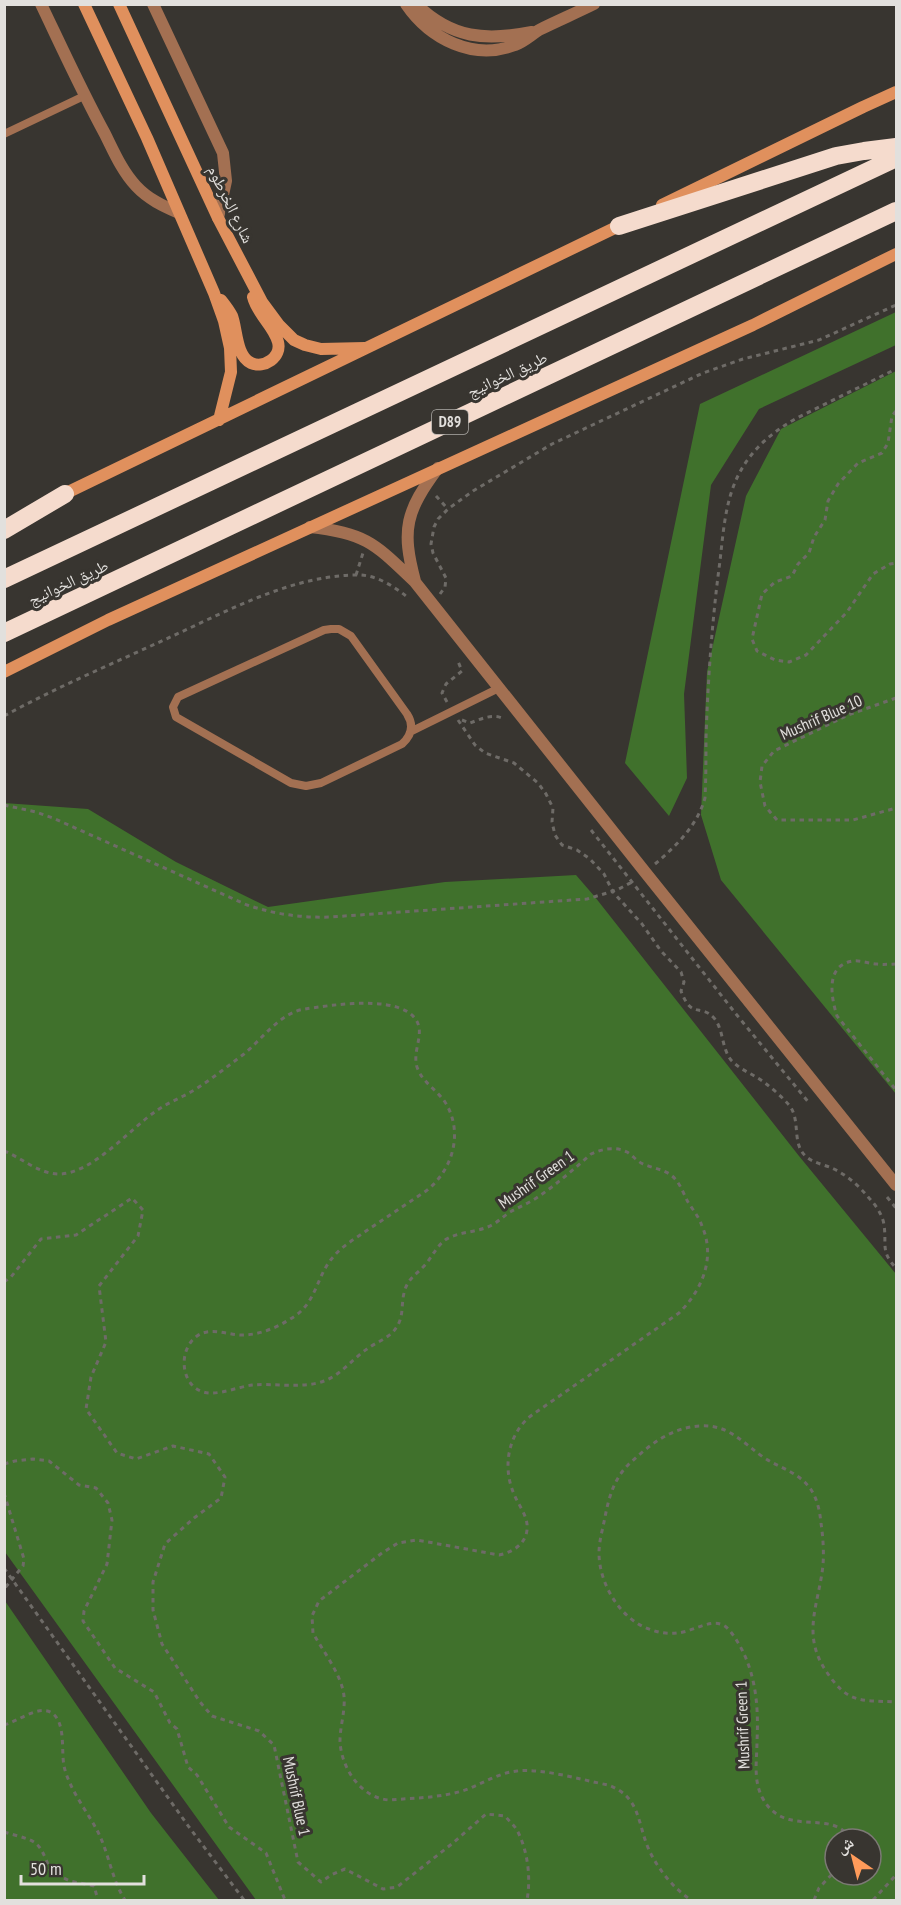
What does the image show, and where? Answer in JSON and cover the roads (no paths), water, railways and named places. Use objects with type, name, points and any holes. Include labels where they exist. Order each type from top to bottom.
[{"type":"highway","points":[[618,226],[836,156],[897,147]]},
{"type":"highway","name":"طريق الخوانيج","points":[[4,579],[897,158]]},
{"type":"highway","name":"طريق الخوانيج","points":[[4,633],[897,211]]},
{"type":"highway","points":[[4,530],[65,494]]},
{"type":"street","points":[[42,4],[84,96],[125,172],[148,197],[163,207],[179,213]]},
{"type":"street","points":[[84,4],[132,106],[214,293],[230,348],[231,372],[219,420]]},
{"type":"street","name":"شارع الخرطوم","points":[[119,4],[218,218],[262,302],[279,325],[294,340],[305,345],[321,349],[369,348]]},
{"type":"street","points":[[153,4],[223,153],[226,181],[218,218]]},
{"type":"street","points":[[406,4],[426,29],[440,38],[466,48],[485,50],[517,45],[539,31],[594,4]]},
{"type":"street","points":[[416,4],[439,22],[456,31],[468,34],[494,38],[539,31]]},
{"type":"street","points":[[4,522],[897,92]]},
{"type":"street","points":[[4,672],[108,620],[753,325],[897,254]]},
{"type":"street","points":[[214,293],[231,315],[239,345],[246,360],[252,364],[267,363],[277,354],[278,340],[254,302],[251,280]]},
{"type":"street","points":[[415,582],[407,550],[407,527],[418,495],[438,468]]},
{"type":"street","points":[[310,527],[344,531],[367,540],[415,582],[897,1185]]},
{"type":"lane","points":[[4,134],[84,96]]},
{"type":"lane","points":[[411,731],[411,719],[351,636],[339,629],[324,630],[183,695],[178,698],[173,707],[180,721],[291,783],[306,786],[321,783],[402,744],[410,736],[411,731],[499,688]]}]
